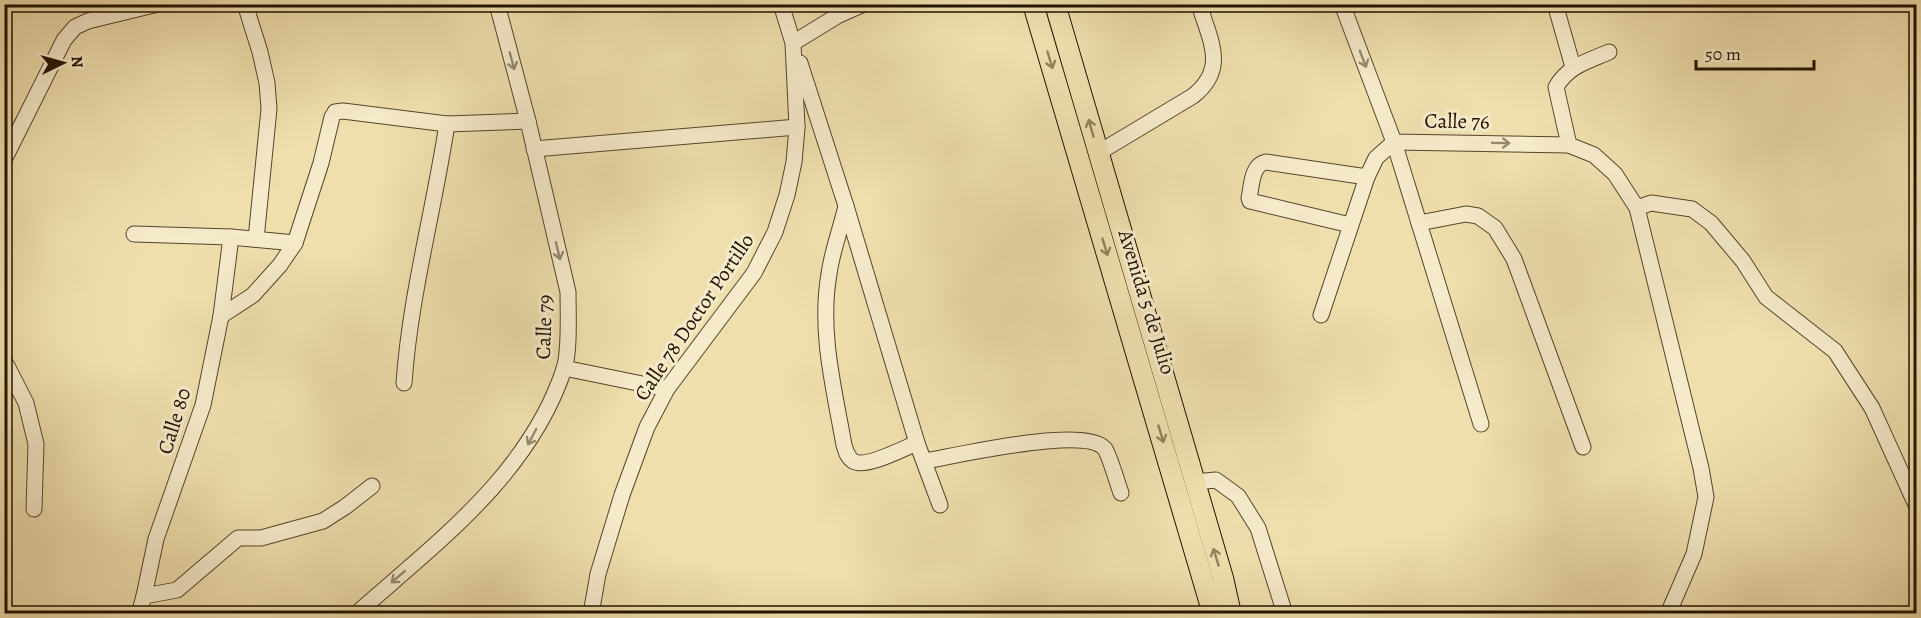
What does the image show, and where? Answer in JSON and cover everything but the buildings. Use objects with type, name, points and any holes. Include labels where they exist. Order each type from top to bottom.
[{"type":"main road","name":"Avenida 5 de Julio","points":[[1033,4],[1213,614]]},
{"type":"main road","name":"Avenida 5 de Julio","points":[[1054,4],[1232,614]]},
{"type":"street","points":[[4,160],[64,40],[75,27],[88,21],[158,4]]},
{"type":"street","points":[[245,4],[260,52],[267,83],[269,109],[256,239]]},
{"type":"street","name":"Calle 79","points":[[356,614],[464,519],[502,479],[525,448],[547,408],[564,368],[568,320],[567,292],[528,121],[497,4]]},
{"type":"street","name":"Calle 78 Doctor Portillo","points":[[591,614],[598,574],[622,495],[647,427],[667,389],[754,273],[775,232],[794,162],[797,127],[793,43],[781,4]]},
{"type":"street","points":[[864,4],[837,16],[793,43],[846,206],[917,443],[940,505]]},
{"type":"street","points":[[1098,153],[1192,96],[1206,85],[1214,66],[1212,48],[1199,4]]},
{"type":"street","name":"Calle 76","points":[[1342,4],[1394,142],[1569,145],[1594,155],[1616,174],[1637,208],[1701,468],[1706,497],[1694,554],[1668,614]]},
{"type":"street","points":[[1555,4],[1573,67]]},
{"type":"street","points":[[1569,145],[1556,87],[1573,67],[1609,52]]},
{"type":"street","points":[[221,316],[253,295],[295,243],[335,112],[343,111],[447,124],[528,121]]},
{"type":"street","points":[[404,383],[407,345],[447,124]]},
{"type":"street","points":[[534,149],[797,127]]},
{"type":"street","points":[[1320,315],[1366,177],[1376,158],[1394,142],[1481,424]]},
{"type":"street","points":[[1350,225],[1250,201],[1256,169],[1260,164],[1266,162],[1366,177]]},
{"type":"street","points":[[1637,208],[1651,203],[1692,209],[1711,224],[1743,261],[1766,297],[1835,351],[1872,408],[1917,505]]},
{"type":"street","points":[[846,206],[829,273],[826,304],[826,343],[844,445],[847,454],[853,461],[860,464],[917,443]]},
{"type":"street","points":[[1419,223],[1466,214],[1478,216],[1494,228],[1514,260],[1583,447]]},
{"type":"street","points":[[134,234],[231,237],[295,243]]},
{"type":"street","name":"Calle 80","points":[[138,614],[156,539],[203,405],[221,316],[231,237]]},
{"type":"street","points":[[4,360],[26,403],[36,444],[33,509]]},
{"type":"street","points":[[564,368],[667,389]]},
{"type":"street","points":[[925,462],[1005,446],[1066,439],[1092,441],[1104,449],[1121,493]]},
{"type":"street","points":[[1194,482],[1216,480],[1238,496],[1258,528],[1285,614]]},
{"type":"street","points":[[144,596],[177,590],[238,537],[261,538],[323,521],[372,486]]}]
